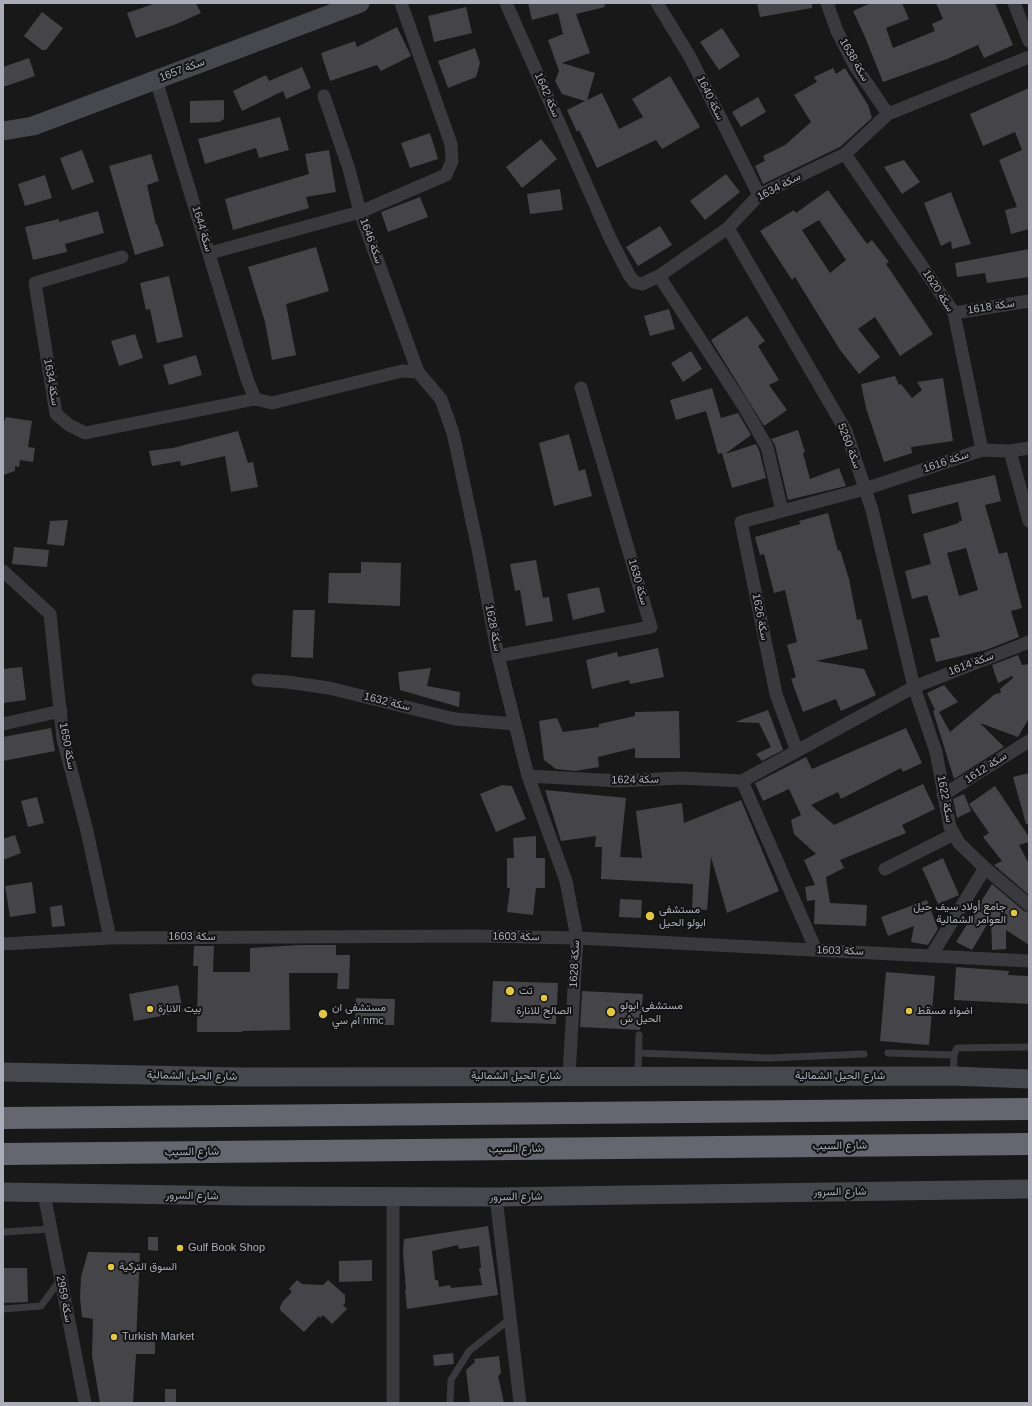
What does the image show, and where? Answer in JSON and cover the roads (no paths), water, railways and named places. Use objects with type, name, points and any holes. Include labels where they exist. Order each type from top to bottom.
[{"type":"highway","points":[[3,1118],[1029,1109]]},
{"type":"highway","name":"شارع السيب","points":[[3,1154],[1029,1144]]},
{"type":"street","name":"سكة 1657","points":[[3,131],[33,126],[360,3]]},
{"type":"street","points":[[324,96],[349,169],[360,212],[446,175],[452,161],[451,144],[401,3]]},
{"type":"street","name":"سكة 1642","points":[[506,3],[587,187]]},
{"type":"street","name":"سكة 1640","points":[[657,3],[690,57],[759,195]]},
{"type":"street","name":"سكة 1638","points":[[827,3],[837,31],[855,66],[888,114]]},
{"type":"street","points":[[1014,3],[1029,41]]},
{"type":"street","name":"سكة 1634","points":[[587,187],[612,243],[634,282],[642,284],[659,276],[728,228],[759,195],[845,154],[888,114],[1029,58]]},
{"type":"street","name":"سكة 1644","points":[[156,80],[210,253],[247,379],[255,399]]},
{"type":"street","name":"سكة 1620","points":[[845,154],[954,312],[982,450]]},
{"type":"street","name":"سكة 1646","points":[[210,253],[360,212],[418,372]]},
{"type":"street","name":"سكة 5260","points":[[728,228],[846,431],[872,510],[914,687]]},
{"type":"street","name":"سكة 1634","points":[[122,257],[35,283],[56,414],[69,425],[85,433],[255,399]]},
{"type":"street","points":[[659,276],[743,405],[767,447],[782,511]]},
{"type":"street","name":"سكة 1618","points":[[954,312],[1029,301]]},
{"type":"street","points":[[255,399],[272,403],[402,371],[418,372]]},
{"type":"street","name":"سكة 1628","points":[[418,372],[441,399],[453,433],[478,549],[498,656],[528,776],[566,881],[577,938],[569,1075]]},
{"type":"street","name":"سكة 1630","points":[[498,656],[651,627],[581,388]]},
{"type":"street","name":"سكة 1616","points":[[865,489],[982,450],[1010,451],[1029,448]]},
{"type":"street","points":[[1010,451],[1029,521]]},
{"type":"street","name":"سكة 1626","points":[[797,751],[776,694],[741,522],[865,489]]},
{"type":"street","name":"سكة 1650","points":[[3,571],[50,614],[63,739],[87,831],[110,938]]},
{"type":"street","name":"سكة 1614","points":[[914,687],[1029,642]]},
{"type":"street","name":"سكة 1632","points":[[258,680],[287,682],[329,688],[455,719],[515,724]]},
{"type":"street","points":[[816,950],[742,781],[914,687]]},
{"type":"street","name":"سكة 1622","points":[[914,687],[936,752],[950,827],[959,843],[985,868],[1029,905]]},
{"type":"street","points":[[3,724],[61,711]]},
{"type":"street","name":"سكة 1612","points":[[944,795],[1029,741]]},
{"type":"street","name":"سكة 1624","points":[[528,776],[619,781],[680,778],[742,781]]},
{"type":"street","points":[[885,869],[954,834]]},
{"type":"street","points":[[931,956],[985,868]]},
{"type":"street","name":"سكة 1603","points":[[3,944],[110,938],[467,936],[577,938],[1029,961]]},
{"type":"street","name":"شارع الحيل الشمالية","points":[[3,1072],[242,1077],[638,1075],[768,1067],[1029,1079]]},
{"type":"street","points":[[3,1068],[35,1073]]},
{"type":"street","name":"شارع السرور","points":[[3,1192],[44,1194],[496,1197],[1029,1189]]},
{"type":"street","name":"سكة 2959","points":[[44,1194],[85,1403]]},
{"type":"street","points":[[393,1197],[393,1403]]},
{"type":"street","points":[[496,1197],[520,1403]]},
{"type":"lane","points":[[638,1075],[639,1035]]},
{"type":"lane","points":[[953,1076],[954,1055],[957,1048],[1029,1047]]},
{"type":"lane","points":[[639,1053],[768,1067],[864,1054]]},
{"type":"lane","points":[[888,1053],[954,1055]]},
{"type":"lane","points":[[3,1232],[50,1229]]},
{"type":"lane","points":[[3,1309],[41,1306],[61,1280]]},
{"type":"lane","points":[[450,1403],[451,1380],[469,1351],[510,1319]]},
{"type":"place","name":"جامع أولاد سيف حيل العوامر الشمالية","points":[[1014,913]]},
{"type":"place","name":"مستشفى ابولو الحيل","points":[[650,916]]},
{"type":"place","name":"تت","points":[[510,991]]},
{"type":"place","name":"الصالح للانارة","points":[[544,998]]},
{"type":"place","name":"بيت الانارة","points":[[150,1009]]},
{"type":"place","name":"اضواء مسقط","points":[[909,1011]]},
{"type":"place","name":"مستشفى ابولو الحيل ش","points":[[611,1012]]},
{"type":"place","name":"مستشفى ان ام سي nmc","points":[[323,1014]]},
{"type":"place","name":"Gulf Book Shop","points":[[180,1248]]},
{"type":"place","name":"السوق التركية","points":[[111,1267]]},
{"type":"place","name":"Turkish Market","points":[[114,1337]]}]
